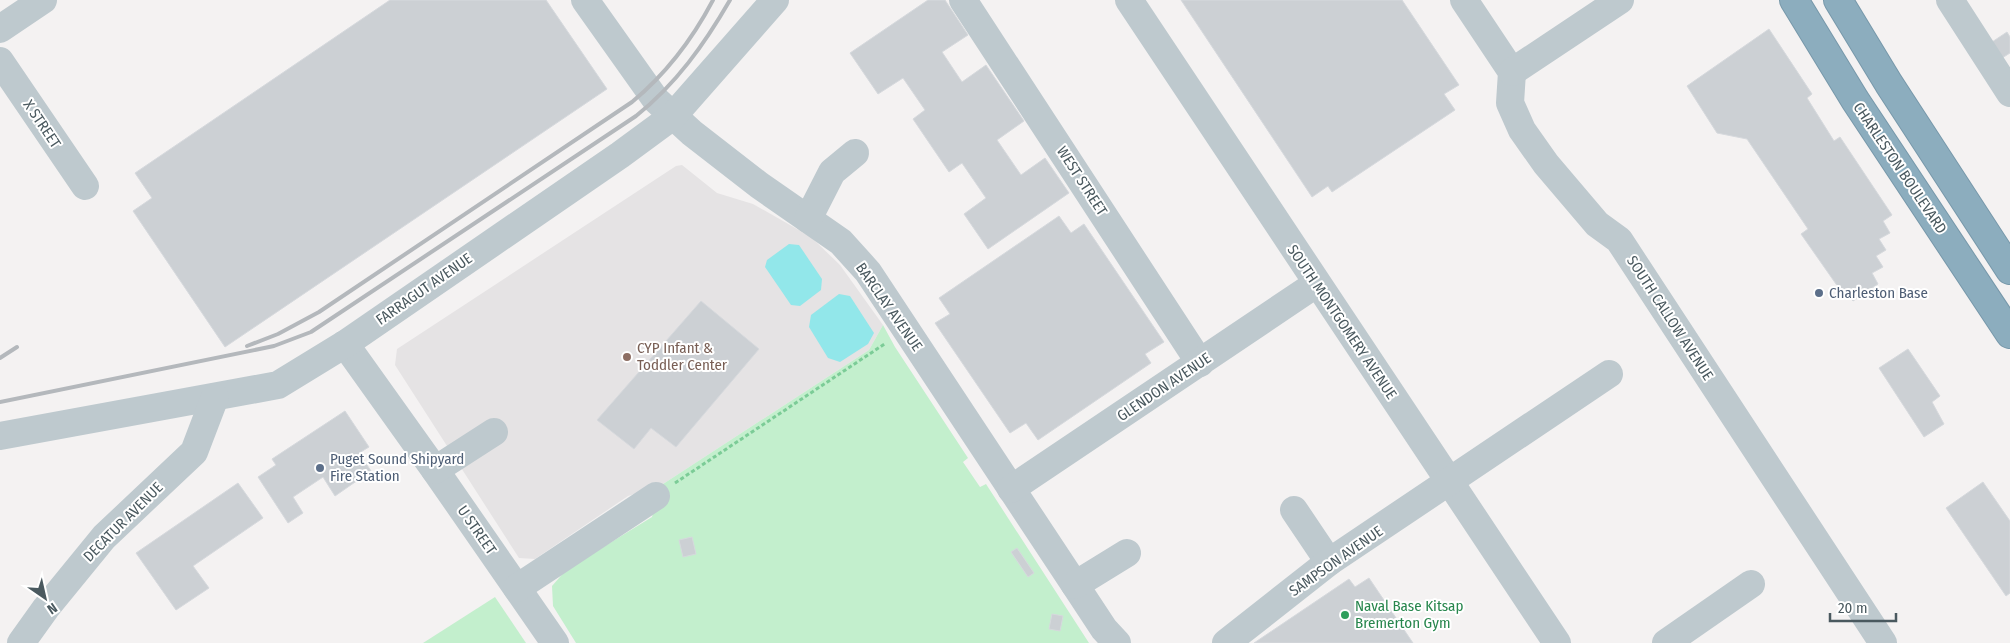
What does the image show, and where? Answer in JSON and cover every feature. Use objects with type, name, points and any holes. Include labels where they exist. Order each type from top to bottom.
[{"type":"highway","name":"CHARLESTON BOULEVARD","points":[[1794,0],[1854,100],[2010,334]]},
{"type":"highway","points":[[1838,0],[1889,84],[2010,270]]},
{"type":"street","points":[[0,29],[43,0]]},
{"type":"street","name":"BARCLAY AVENUE","points":[[585,0],[656,100],[673,116],[759,185],[841,242],[868,272],[1075,585],[1104,628],[1117,643]]},
{"type":"street","name":"FARRAGUT AVENUE","points":[[0,436],[278,385],[345,344],[620,155],[673,116],[775,0]]},
{"type":"street","name":"WEST STREET","points":[[963,0],[1200,363]]},
{"type":"street","name":"SOUTH MONTGOMERY AVENUE","points":[[1129,0],[1316,284],[1557,643]]},
{"type":"street","points":[[1464,0],[1512,72],[1620,0]]},
{"type":"street","points":[[1950,0],[2010,93]]},
{"type":"street","name":"X STREET","points":[[0,61],[85,186]]},
{"type":"street","name":"SOUTH CALLOW AVENUE","points":[[1512,72],[1510,103],[1522,130],[1546,164],[1597,224],[1619,240],[1883,643]]},
{"type":"street","points":[[808,218],[832,172],[855,154]]},
{"type":"street","name":"GLENDON AVENUE","points":[[1011,489],[1316,284]]},
{"type":"street","name":"U STREET","points":[[345,344],[555,643]]},
{"type":"street","name":"SAMPSON AVENUE","points":[[1226,643],[1330,562],[1609,374]]},
{"type":"street","name":"DECATUR AVENUE","points":[[21,643],[46,608],[104,537],[194,452],[215,397]]},
{"type":"street","points":[[435,470],[494,432]]},
{"type":"street","points":[[517,588],[656,496]]},
{"type":"street","points":[[1294,510],[1330,562]]},
{"type":"street","points":[[1075,585],[1127,553]]},
{"type":"street","points":[[1666,643],[1752,584]]},
{"type":"path","points":[[656,496],[887,342],[897,317]]},
{"type":"shaded area","name":"CYP Infant & Toddler Center","points":[[682,165],[717,193],[753,204],[811,237],[840,265],[883,325],[869,350],[660,486],[628,496],[535,559],[519,558],[395,365],[397,349],[676,166]]},
{"type":"green space","points":[[883,325],[895,347],[968,458],[963,462],[980,487],[986,484],[1089,643],[576,643],[553,606],[552,586],[566,570],[652,517],[660,486],[869,350]]},
{"type":"green space","points":[[495,597],[526,643],[423,643]]},
{"type":"water","points":[[789,244],[799,245],[822,279],[821,290],[800,306],[791,305],[765,267],[767,260]]},
{"type":"water","points":[[839,294],[850,296],[874,333],[868,344],[840,362],[828,358],[809,327],[811,315]]},
{"type":"building","points":[[390,0],[546,0],[607,89],[225,347],[133,211],[152,198],[135,173]]},
{"type":"building","points":[[928,0],[945,0],[968,35],[942,52],[962,82],[986,65],[1024,121],[997,140],[1021,175],[1045,158],[1069,193],[988,249],[964,214],[986,198],[962,163],[949,172],[913,119],[925,110],[903,78],[878,94],[850,53]]},
{"type":"building","points":[[1181,0],[1402,0],[1459,85],[1444,94],[1455,110],[1332,192],[1328,186],[1312,197]]},
{"type":"building","points":[[1769,29],[1812,94],[1807,98],[1834,141],[1840,137],[1892,215],[1883,221],[1890,233],[1879,239],[1886,250],[1876,256],[1883,267],[1872,273],[1878,284],[1853,301],[1847,292],[1843,294],[1801,234],[1808,229],[1747,139],[1717,133],[1687,86]]},
{"type":"building","points":[[2007,32],[2010,37],[2010,53],[1999,60],[1989,44]]},
{"type":"building","points":[[1059,216],[1071,233],[1084,224],[1164,342],[1145,354],[1151,363],[1038,440],[1026,423],[1010,433],[935,323],[950,314],[939,298]]},
{"type":"building","points":[[701,301],[759,349],[676,447],[651,428],[634,449],[597,420]]},
{"type":"building","points":[[1908,349],[1940,396],[1932,402],[1944,424],[1924,437],[1879,368]]},
{"type":"building","name":"Puget Sound Shipyard Fire Station","points":[[345,411],[369,447],[359,453],[371,471],[335,496],[323,477],[293,497],[303,513],[288,523],[258,477],[276,465],[272,459]]},
{"type":"building","points":[[1983,482],[2010,521],[2010,593],[2006,596],[1946,508]]},
{"type":"building","points":[[238,483],[263,518],[193,566],[209,588],[176,610],[136,553]]},
{"type":"building","points":[[692,537],[696,554],[683,557],[679,540]]},
{"type":"building","points":[[1017,548],[1034,573],[1028,577],[1011,552]]},
{"type":"building","name":"Naval Base Kitsap Bremerton Gym","points":[[1369,578],[1413,643],[1254,643],[1349,579],[1355,587]]},
{"type":"building","points":[[1052,614],[1063,616],[1060,631],[1049,629]]},
{"type":"railway","points":[[247,346],[278,334],[319,312],[632,102],[645,91],[678,55],[713,0]]},
{"type":"railway","points":[[0,402],[274,346],[311,332],[636,116],[664,91],[688,63],[710,33],[730,0]]},
{"type":"railway","points":[[0,358],[17,347]]},
{"type":"place","name":"Charleston Base","points":[[1819,293]]},
{"type":"place","name":"CYP Infant & Toddler Center","points":[[627,357]]},
{"type":"place","name":"Puget Sound Shipyard Fire Station","points":[[320,468]]},
{"type":"place","name":"Naval Base Kitsap Bremerton Gym","points":[[1345,615]]}]
